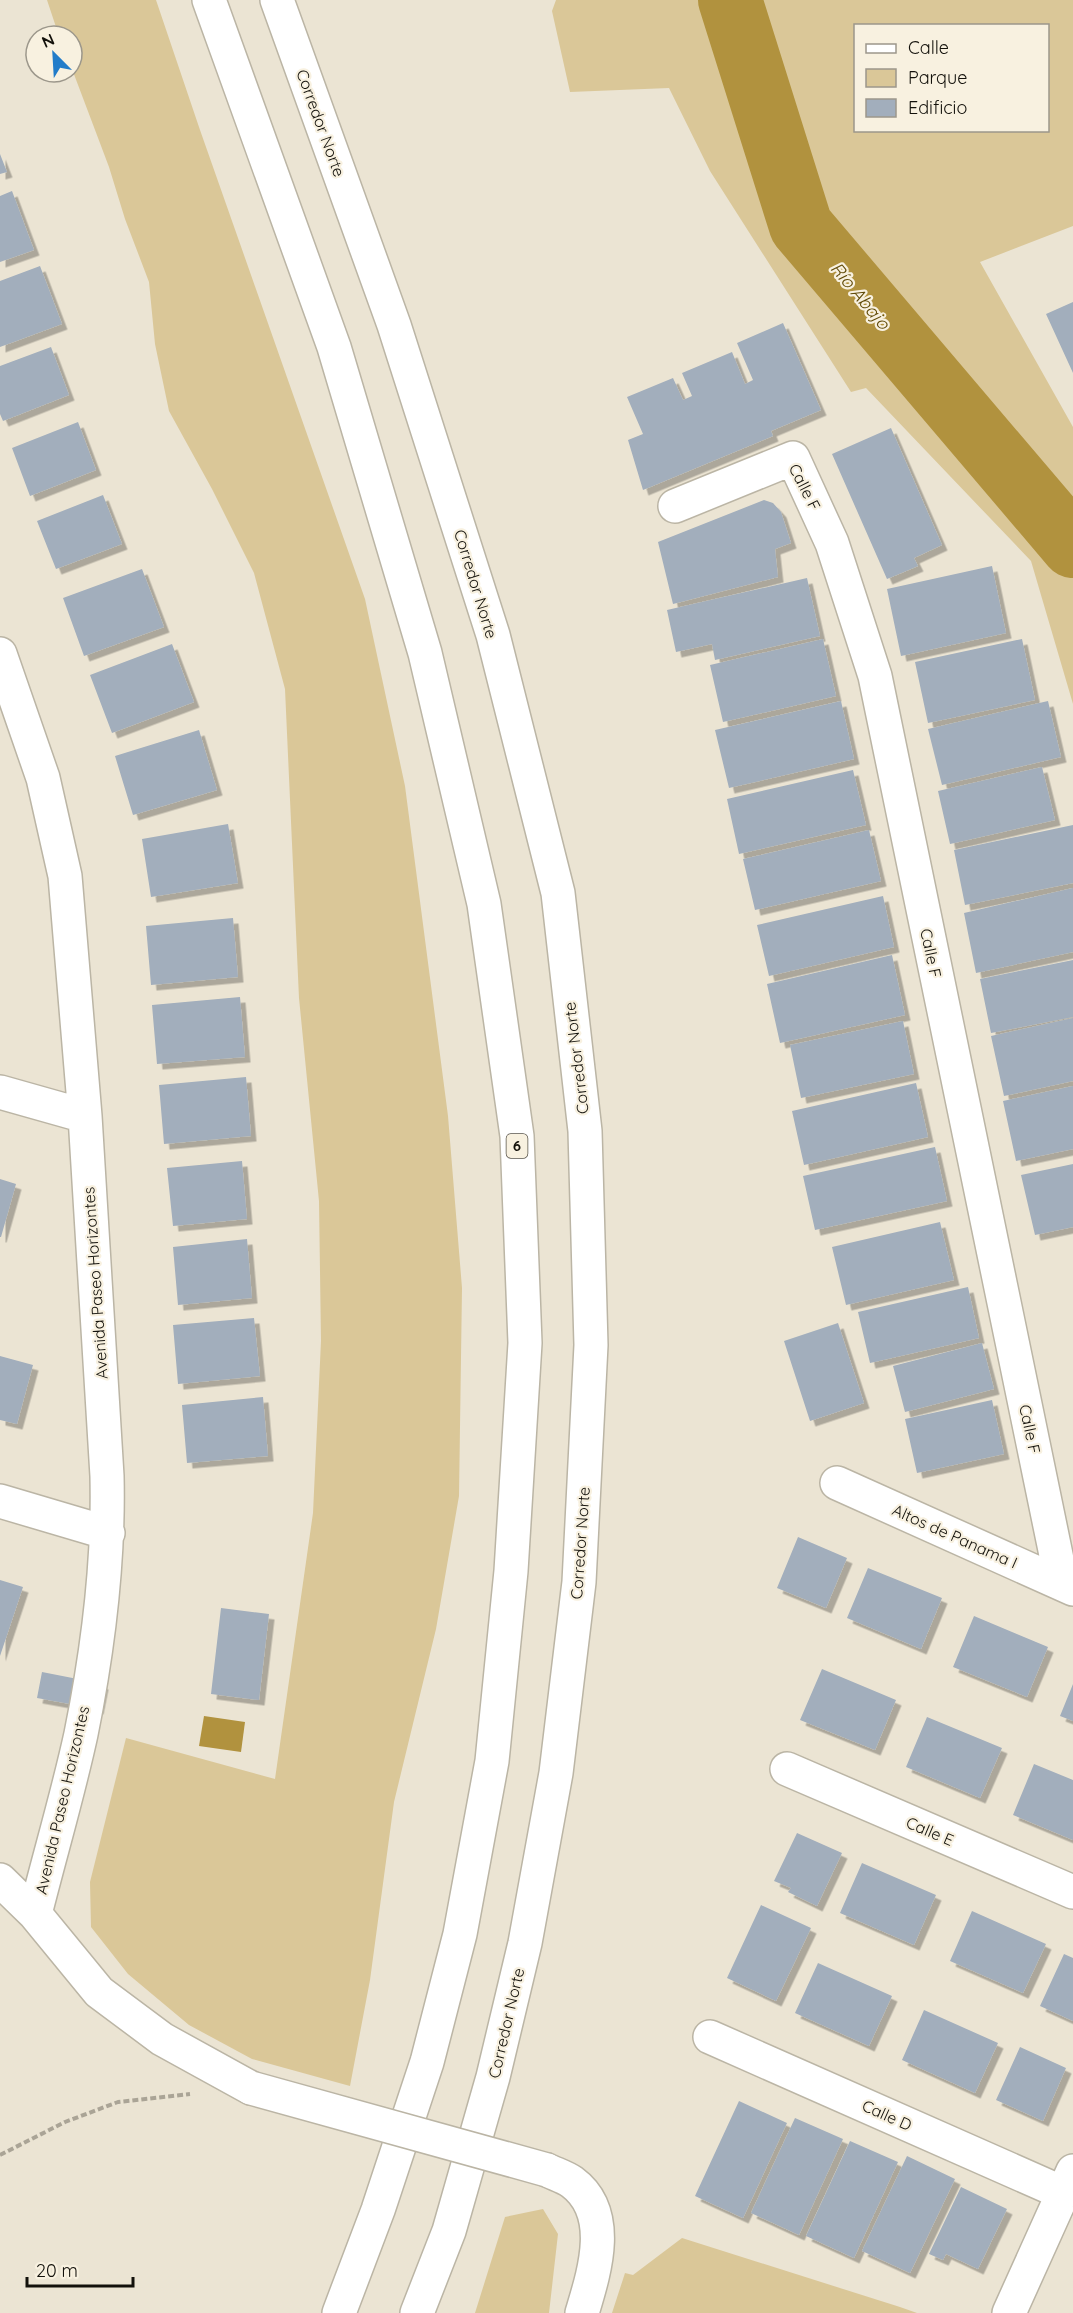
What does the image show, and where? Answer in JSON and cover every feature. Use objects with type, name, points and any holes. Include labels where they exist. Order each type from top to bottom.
[{"type":"main road","name":"6","points":[[209,0],[334,347],[425,652],[484,904],[517,1136],[525,1343],[512,1571],[492,1761],[460,1934],[427,2062],[378,2210],[339,2313]]},
{"type":"main road","name":"Corredor Norte","points":[[277,0],[394,325],[493,635],[558,893],[585,1131],[591,1345],[579,1582],[556,1773],[525,1943],[494,2077],[449,2231],[417,2313]]},
{"type":"main road","name":"Calle F","points":[[675,506],[793,458],[832,543],[875,676],[1067,1587]]},
{"type":"main road","name":"Avenida Paseo Horizontes","points":[[0,654],[43,778],[65,876],[85,1116],[107,1476],[108,1533],[94,1651],[80,1734],[34,1914]]},
{"type":"main road","points":[[0,1092],[85,1116]]},
{"type":"main road","name":"Altos de Panama I","points":[[837,1483],[1067,1587]]},
{"type":"main road","points":[[0,1501],[108,1533]]},
{"type":"main road","name":"Calle E","points":[[788,1769],[1073,1892]]},
{"type":"main road","points":[[0,1880],[34,1914],[99,1992],[162,2039],[251,2088],[547,2170],[572,2182],[588,2199],[597,2225],[596,2266],[582,2313]]},
{"type":"main road","name":"Calle D","points":[[710,2037],[1068,2182]]},
{"type":"main road","points":[[1009,2313],[1068,2182]]},
{"type":"path","points":[[0,2155],[65,2122],[118,2102],[195,2094]]},
{"type":"green space","points":[[47,0],[156,0],[365,599],[405,786],[448,1116],[462,1288],[459,1496],[436,1629],[394,1802],[370,1980],[350,2086],[252,2059],[189,2025],[128,1974],[91,1927],[90,1882],[126,1738],[275,1779],[313,1513],[321,1341],[319,1201],[299,998],[285,689],[254,573],[212,489],[169,411],[155,344],[149,282],[78,84],[84,84],[84,24],[55,24]]},
{"type":"green space","points":[[556,0],[1073,0],[1073,226],[980,262],[1073,427],[1073,704],[1031,561],[866,388],[851,392],[710,171],[669,88],[570,92],[552,11]]},
{"type":"green space","points":[[543,2209],[558,2234],[549,2313],[475,2313],[505,2217]]},
{"type":"green space","points":[[682,2238],[917,2313],[612,2313],[625,2273],[633,2275]]},
{"type":"shaded area","points":[[204,1716],[245,1722],[241,1752],[199,1746]]},
{"type":"building","points":[[0,154],[7,172],[0,174]]},
{"type":"building","points":[[12,191],[34,250],[0,262],[0,196]]},
{"type":"building","points":[[40,266],[62,324],[0,347],[0,281]]},
{"type":"building","points":[[1073,302],[1073,373],[1046,314]]},
{"type":"building","points":[[783,323],[821,410],[771,431],[773,436],[643,490],[628,440],[643,434],[627,397],[673,378],[683,400],[692,396],[682,373],[732,352],[745,384],[753,380],[737,343]]},
{"type":"building","points":[[51,347],[69,395],[3,421],[0,414],[0,366]]},
{"type":"building","points":[[78,422],[96,470],[30,496],[12,448]]},
{"type":"building","points":[[891,428],[942,545],[914,558],[918,566],[887,579],[832,454]]},
{"type":"building","points":[[103,495],[122,544],[56,569],[37,521]]},
{"type":"building","points":[[764,500],[773,503],[781,512],[791,543],[775,549],[778,577],[673,604],[658,542]]},
{"type":"building","points":[[992,566],[1006,633],[901,656],[887,589]]},
{"type":"building","points":[[142,569],[164,627],[84,656],[63,598]]},
{"type":"building","points":[[807,578],[820,636],[715,660],[712,644],[676,652],[667,610]]},
{"type":"building","points":[[823,639],[836,696],[723,722],[710,665]]},
{"type":"building","points":[[1022,639],[1035,700],[928,723],[915,662]]},
{"type":"building","points":[[172,644],[194,702],[112,733],[90,675]]},
{"type":"building","points":[[841,701],[854,759],[729,788],[715,730]]},
{"type":"building","points":[[1048,701],[1061,757],[942,785],[928,729]]},
{"type":"building","points":[[199,730],[217,790],[133,815],[115,756]]},
{"type":"building","points":[[1042,767],[1055,820],[950,844],[938,791]]},
{"type":"building","points":[[853,770],[866,825],[739,854],[727,799]]},
{"type":"building","points":[[228,824],[238,883],[151,897],[142,839]]},
{"type":"building","points":[[1073,825],[1073,883],[965,905],[954,850]]},
{"type":"building","points":[[869,830],[881,881],[755,910],[743,859]]},
{"type":"building","points":[[1073,888],[1073,952],[976,973],[964,913]]},
{"type":"building","points":[[883,896],[894,947],[769,976],[757,925]]},
{"type":"building","points":[[233,918],[238,977],[151,985],[146,926]]},
{"type":"building","points":[[892,955],[905,1015],[780,1043],[767,984]]},
{"type":"building","points":[[1073,960],[1073,1017],[991,1033],[980,979]]},
{"type":"building","points":[[240,997],[245,1057],[157,1064],[152,1005]]},
{"type":"building","points":[[1073,1018],[1073,1081],[1004,1096],[991,1036]]},
{"type":"building","points":[[903,1021],[914,1074],[801,1098],[790,1045]]},
{"type":"building","points":[[246,1077],[251,1136],[164,1144],[159,1085]]},
{"type":"building","points":[[916,1083],[928,1137],[804,1165],[792,1111]]},
{"type":"building","points":[[1073,1086],[1073,1149],[1016,1161],[1003,1101]]},
{"type":"building","points":[[935,1147],[947,1201],[815,1230],[803,1176]]},
{"type":"building","points":[[242,1161],[247,1219],[173,1226],[167,1168]]},
{"type":"building","points":[[1073,1164],[1073,1227],[1035,1235],[1021,1175]]},
{"type":"building","points":[[0,1179],[16,1184],[1,1237],[0,1237]]},
{"type":"building","points":[[940,1222],[954,1280],[846,1305],[832,1247]]},
{"type":"building","points":[[247,1239],[252,1298],[178,1305],[173,1247]]},
{"type":"building","points":[[968,1287],[979,1338],[870,1363],[858,1312]]},
{"type":"building","points":[[254,1318],[260,1376],[178,1384],[173,1325]]},
{"type":"building","points":[[838,1323],[864,1403],[810,1421],[784,1341]]},
{"type":"building","points":[[982,1343],[994,1389],[905,1412],[893,1366]]},
{"type":"building","points":[[0,1356],[33,1365],[17,1424],[0,1420]]},
{"type":"building","points":[[263,1397],[268,1456],[187,1463],[182,1405]]},
{"type":"building","points":[[992,1400],[1004,1454],[917,1473],[905,1419]]},
{"type":"building","points":[[798,1537],[847,1558],[826,1608],[777,1588]]},
{"type":"building","points":[[868,1568],[942,1598],[921,1649],[847,1618]]},
{"type":"building","points":[[0,1580],[23,1587],[0,1656]]},
{"type":"building","points":[[221,1608],[269,1614],[259,1700],[211,1694]]},
{"type":"building","points":[[974,1616],[1048,1647],[1027,1697],[953,1667]]},
{"type":"building","points":[[822,1669],[896,1700],[875,1750],[800,1720]]},
{"type":"building","points":[[42,1672],[103,1684],[98,1709],[37,1698]]},
{"type":"building","points":[[1073,1684],[1073,1721],[1060,1716]]},
{"type":"building","points":[[927,1717],[1002,1748],[980,1798],[906,1767]]},
{"type":"building","points":[[1034,1764],[1073,1780],[1073,1840],[1013,1815]]},
{"type":"building","points":[[797,1833],[842,1853],[817,1906],[788,1892],[791,1888],[774,1881]]},
{"type":"building","points":[[862,1863],[936,1895],[914,1945],[840,1913]]},
{"type":"building","points":[[761,1905],[811,1928],[776,2001],[727,1978]]},
{"type":"building","points":[[972,1911],[1046,1944],[1023,1993],[950,1961]]},
{"type":"building","points":[[1064,1954],[1073,1958],[1073,2021],[1040,2006]]},
{"type":"building","points":[[818,1963],[892,1996],[869,2046],[795,2013]]},
{"type":"building","points":[[924,2010],[998,2043],[975,2093],[902,2060]]},
{"type":"building","points":[[1020,2047],[1066,2068],[1043,2121],[996,2100]]},
{"type":"building","points":[[739,2101],[787,2123],[743,2218],[695,2196]]},
{"type":"building","points":[[795,2118],[843,2139],[799,2235],[751,2213]]},
{"type":"building","points":[[850,2141],[898,2162],[854,2258],[806,2236]]},
{"type":"building","points":[[907,2156],[955,2179],[910,2273],[862,2251]]},
{"type":"building","points":[[961,2187],[1007,2209],[978,2269],[946,2254],[943,2260],[929,2254]]},
{"type":"waterway","name":"Río Abajo","points":[[730,0],[801,226],[1073,546]]}]
